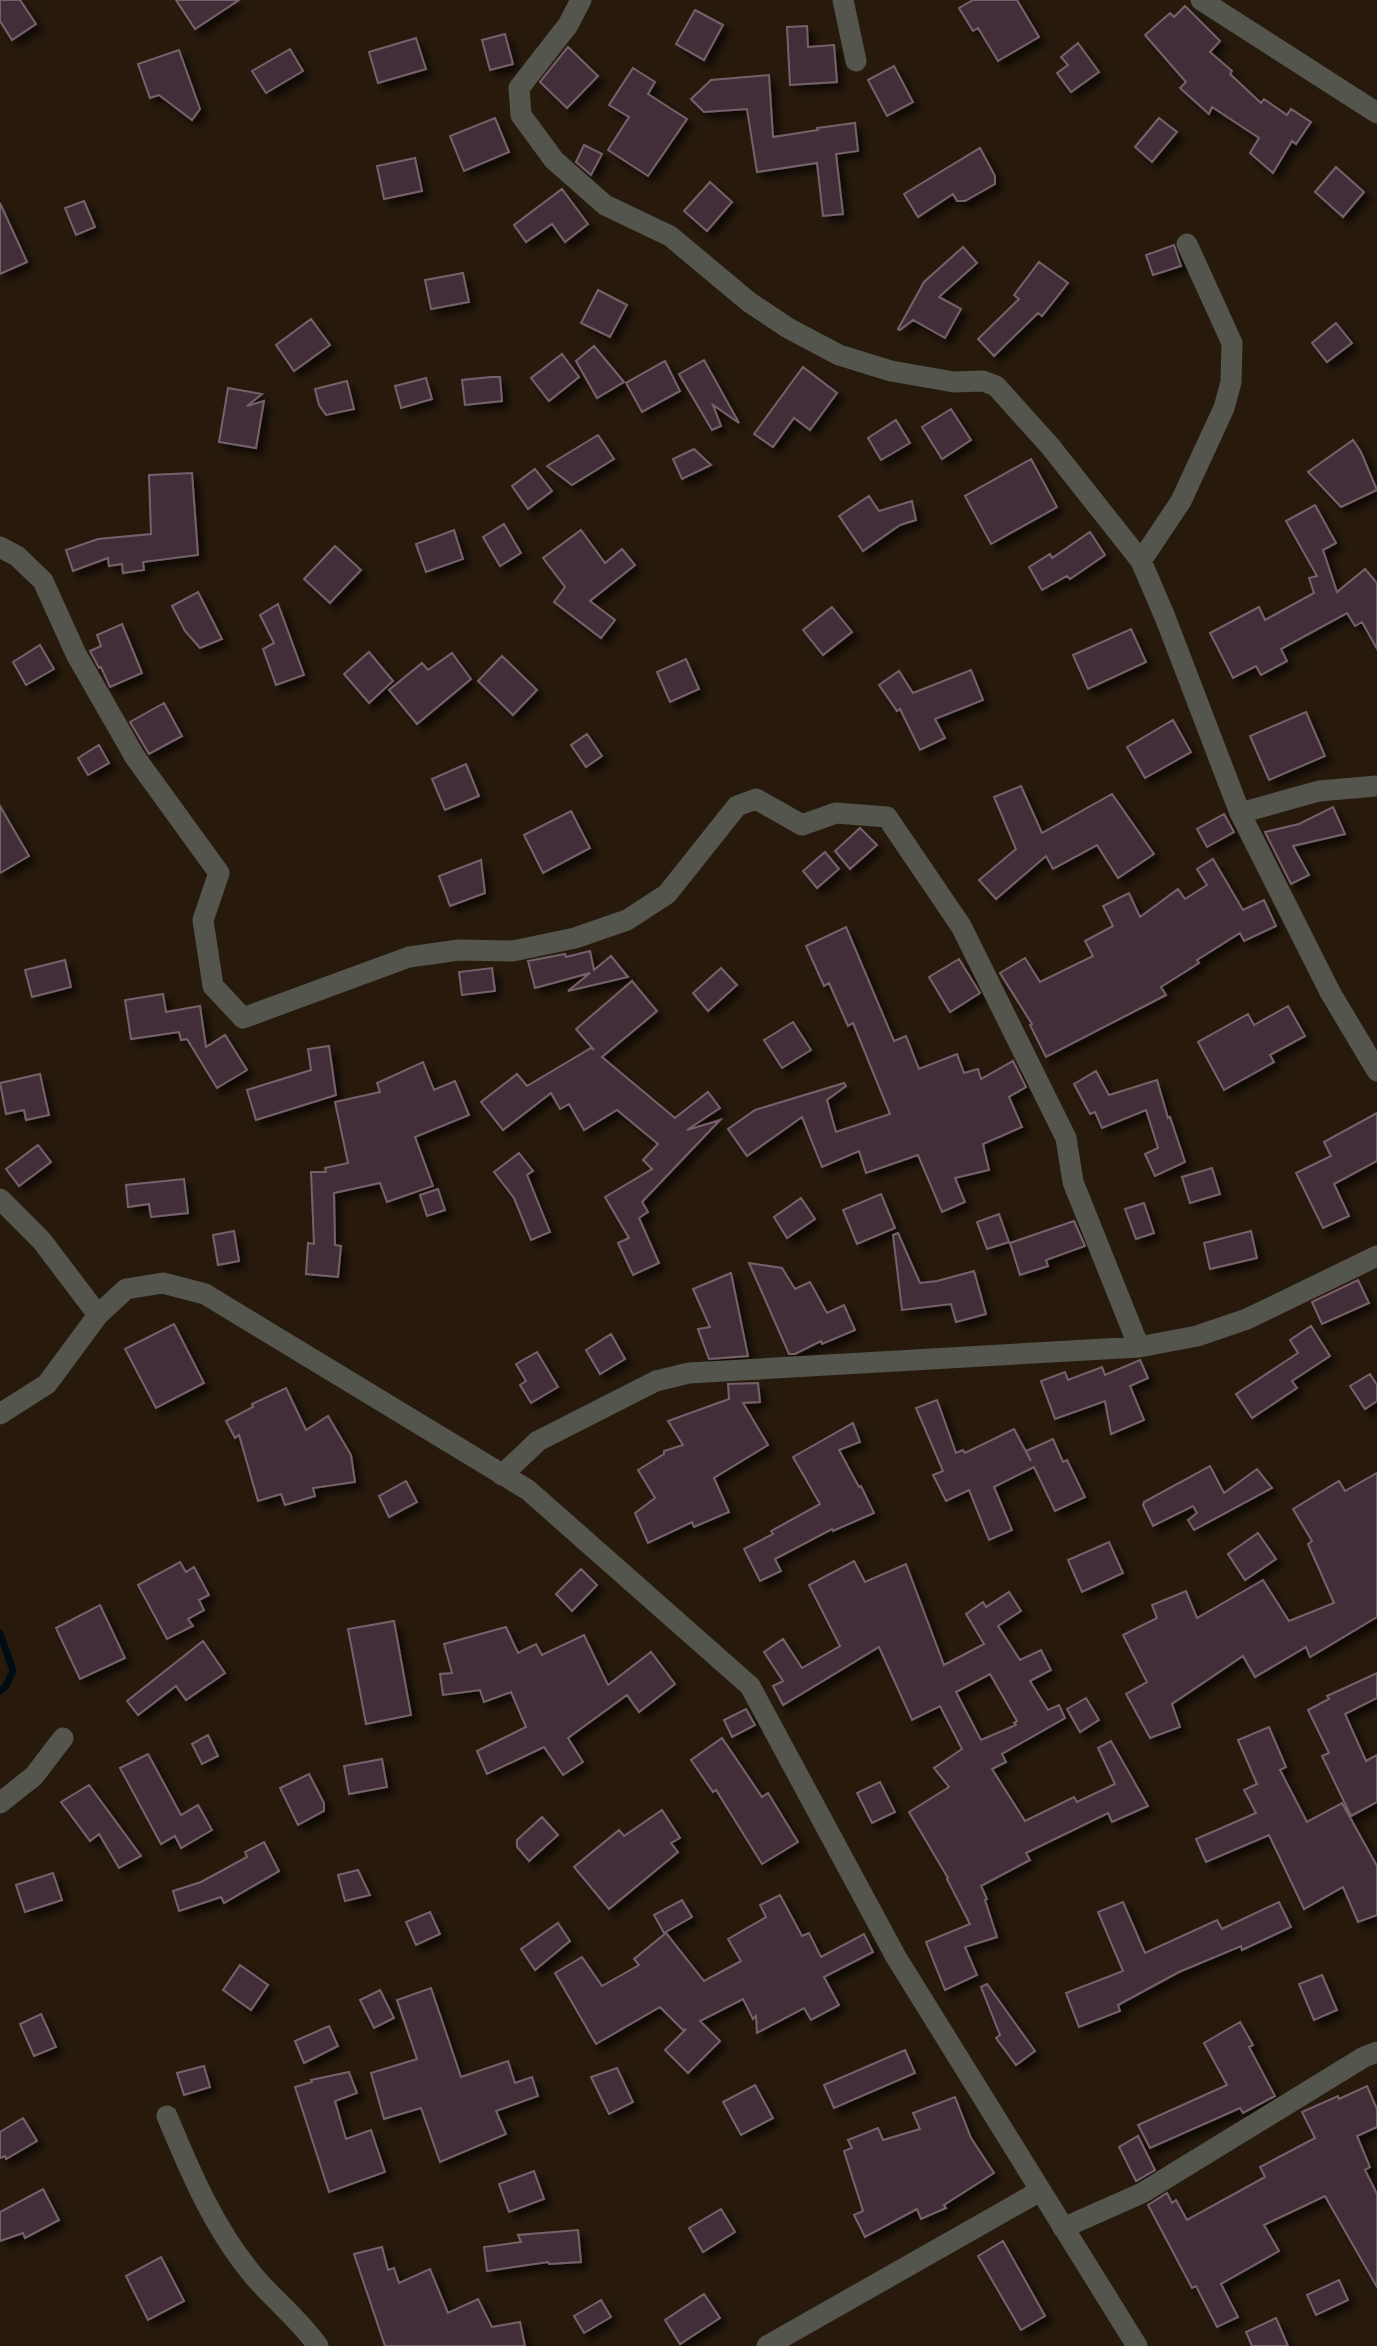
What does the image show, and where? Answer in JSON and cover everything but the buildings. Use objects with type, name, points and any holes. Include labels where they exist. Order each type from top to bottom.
[{"type":"street","points":[[581,0],[568,25],[519,88],[521,115],[554,160],[605,205],[670,236],[749,302],[788,328],[839,355],[891,371],[954,382],[983,381],[996,386],[1050,446],[1141,561],[1240,813],[1330,992],[1377,1071]]},
{"type":"street","points":[[843,0],[856,61]]},
{"type":"street","points":[[1201,0],[1377,114]]},
{"type":"street","points":[[1141,561],[1181,500],[1224,408],[1231,382],[1232,343],[1187,244]]},
{"type":"street","points":[[0,547],[17,556],[43,581],[76,654],[135,757],[219,873],[203,919],[213,986],[243,1018],[409,957],[458,950],[513,951],[575,938],[627,920],[667,894],[737,806],[755,799],[802,825],[836,813],[887,817],[961,926],[1066,1138],[1073,1182],[1139,1347]]},
{"type":"street","points":[[1240,813],[1319,791],[1377,786]]},
{"type":"street","points":[[0,1199],[42,1241],[98,1315]]},
{"type":"street","points":[[502,1475],[538,1441],[656,1381],[690,1373],[1139,1347],[1197,1336],[1247,1319],[1377,1256]]},
{"type":"street","points":[[0,1414],[47,1384],[98,1315],[126,1289],[163,1283],[205,1294],[528,1490],[558,1514],[750,1686],[896,1957],[1137,2346]]},
{"type":"street","points":[[0,1803],[34,1776],[63,1738]]},
{"type":"street","points":[[1063,2228],[1142,2193],[1364,2057],[1377,2052]]},
{"type":"street","points":[[167,2116],[188,2166],[223,2235],[258,2282],[304,2326],[318,2346]]},
{"type":"street","points":[[767,2346],[1040,2191]]},
{"type":"waterway","points":[[0,1633],[13,1671],[6,1686],[0,1691]]}]
